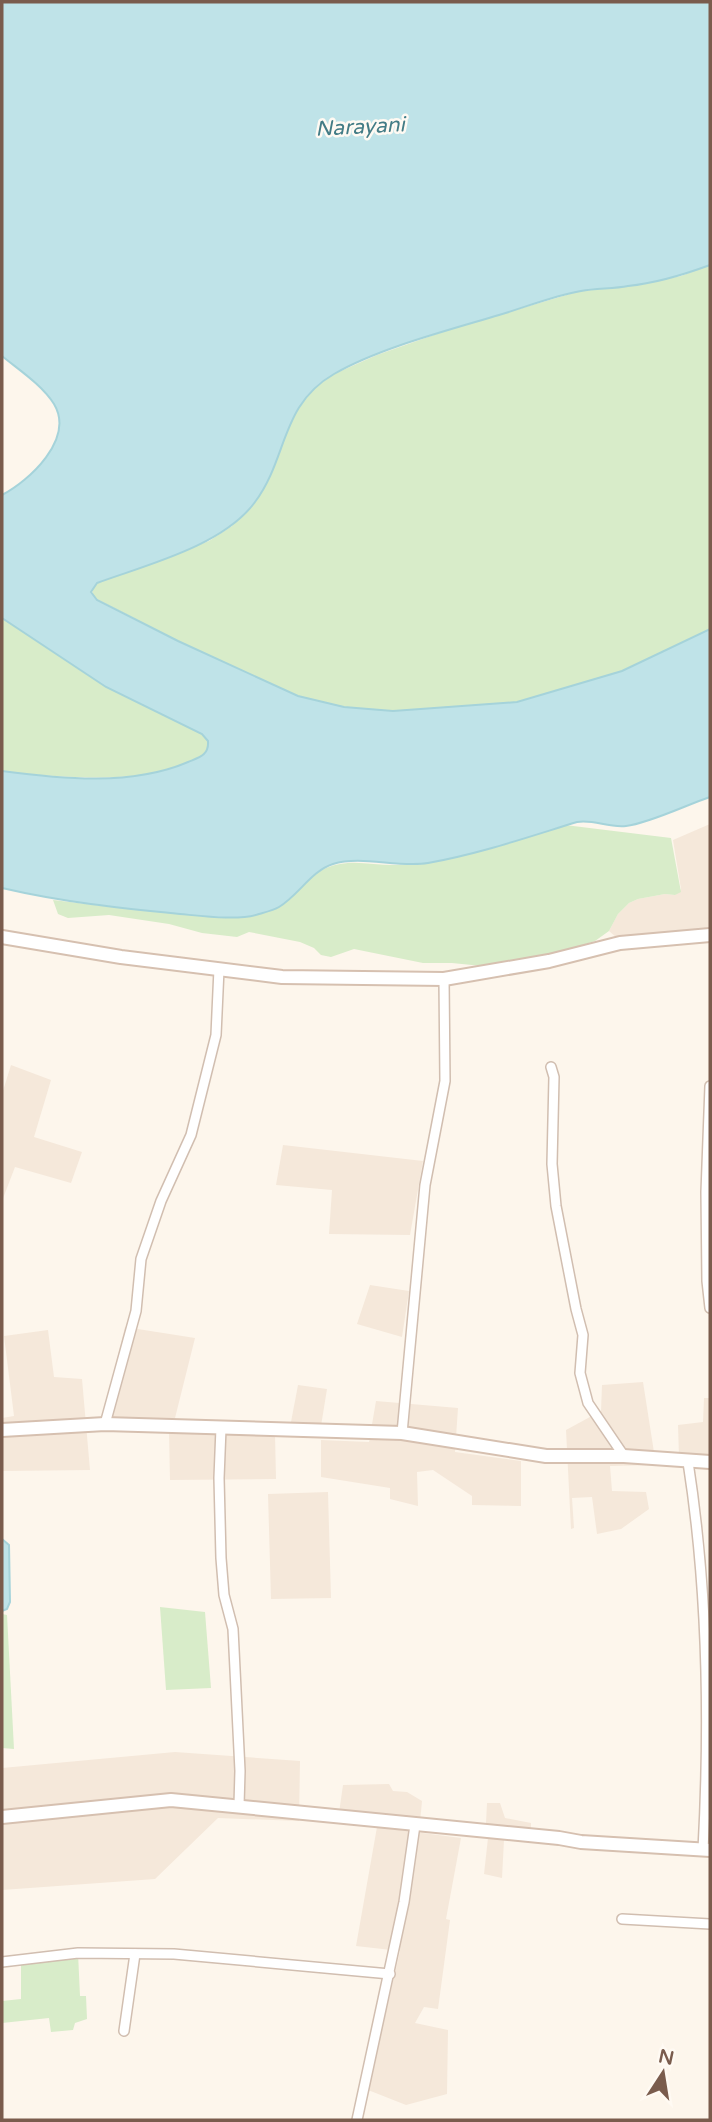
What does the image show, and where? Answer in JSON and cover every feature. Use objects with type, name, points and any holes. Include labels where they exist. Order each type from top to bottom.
[{"type":"street","points":[[2,937],[121,957],[282,977],[444,979],[549,961],[620,943],[710,935]]},
{"type":"street","points":[[105,1424],[136,1311],[141,1258],[191,1135],[198,1110],[216,1035],[219,969]]},
{"type":"street","points":[[402,1433],[425,1185],[444,1081],[444,979]]},
{"type":"street","points":[[551,1067],[554,1077],[552,1164],[556,1206],[583,1335],[580,1373],[588,1402],[624,1456]]},
{"type":"street","points":[[710,1086],[706,1192],[710,1308]]},
{"type":"street","points":[[2,1430],[105,1424],[402,1433],[546,1456],[624,1456],[710,1462]]},
{"type":"street","points":[[221,1428],[221,1558],[224,1595],[233,1629],[240,1771],[239,1805]]},
{"type":"street","points":[[2,1817],[151,1801],[239,1805],[581,1842],[707,1850],[704,1614],[698,1528],[688,1462]]},
{"type":"street","points":[[357,2120],[390,1974],[415,1825]]},
{"type":"street","points":[[622,1919],[710,1924]]},
{"type":"street","points":[[2,1962],[78,1953],[174,1954],[390,1974]]},
{"type":"street","points":[[124,2031],[129,2011],[135,1954]]},
{"type":"shaded area","points":[[710,824],[710,940],[616,937],[609,931],[618,914],[629,903],[665,894],[675,895],[681,889],[673,840]]},
{"type":"shaded area","points":[[11,1065],[51,1080],[34,1137],[82,1152],[71,1183],[15,1167],[2,1201],[2,1094]]},
{"type":"shaded area","points":[[283,1145],[423,1161],[410,1235],[329,1234],[332,1190],[276,1185]]},
{"type":"shaded area","points":[[370,1285],[409,1291],[402,1337],[357,1324]]},
{"type":"shaded area","points":[[125,1327],[195,1338],[175,1418],[110,1420],[103,1417]]},
{"type":"shaded area","points":[[48,1330],[54,1377],[82,1379],[90,1470],[2,1471],[2,1418],[14,1416],[4,1336]]},
{"type":"shaded area","points":[[643,1382],[656,1465],[610,1466],[612,1491],[646,1492],[649,1509],[621,1529],[597,1534],[592,1497],[572,1498],[574,1528],[571,1529],[566,1430],[601,1411],[602,1385]]},
{"type":"shaded area","points":[[298,1385],[327,1389],[321,1426],[291,1422]]},
{"type":"shaded area","points":[[704,1398],[710,1398],[710,1458],[679,1457],[678,1425],[703,1422]]},
{"type":"shaded area","points":[[376,1401],[458,1408],[455,1452],[521,1461],[521,1506],[472,1505],[472,1496],[433,1470],[417,1472],[418,1506],[390,1499],[390,1488],[321,1477],[321,1440],[369,1442]]},
{"type":"shaded area","points":[[169,1431],[275,1434],[276,1479],[170,1480]]},
{"type":"shaded area","points":[[328,1492],[331,1598],[271,1599],[268,1494]]},
{"type":"shaded area","points":[[175,1752],[300,1761],[299,1821],[218,1818],[155,1879],[2,1890],[2,1768]]},
{"type":"shaded area","points":[[389,1784],[393,1791],[407,1792],[422,1801],[420,1822],[339,1813],[343,1785]]},
{"type":"shaded area","points":[[487,1803],[500,1803],[505,1818],[531,1823],[531,1830],[482,1828],[486,1823]]},
{"type":"shaded area","points":[[377,1827],[461,1838],[446,1919],[450,1920],[438,2009],[424,2007],[415,2023],[448,2030],[447,2094],[406,2105],[368,2090],[400,1951],[356,1946]]},
{"type":"shaded area","points":[[488,1838],[504,1840],[502,1878],[484,1874]]},
{"type":"green space","points":[[710,265],[710,629],[622,671],[517,702],[393,711],[344,707],[298,696],[178,641],[93,597],[92,587],[97,583],[209,541],[232,526],[284,438],[299,404],[314,388],[334,374],[377,355],[448,330],[580,291],[624,287],[681,276]]},
{"type":"green space","points":[[2,618],[106,687],[202,734],[208,741],[209,749],[193,762],[142,775],[80,777],[2,771]]},
{"type":"green space","points":[[565,825],[671,838],[681,892],[629,903],[618,914],[609,931],[595,941],[545,957],[482,966],[423,963],[354,949],[331,957],[321,955],[314,948],[300,942],[249,932],[237,937],[202,933],[169,924],[109,915],[68,918],[58,914],[53,900],[137,910],[320,871],[342,863],[397,865],[449,857]]},
{"type":"green space","points":[[160,1607],[205,1612],[211,1688],[166,1690]]},
{"type":"green space","points":[[2,1614],[7,1615],[14,1749],[2,1748]]},
{"type":"green space","points":[[78,1953],[80,1996],[86,1996],[87,2019],[75,2023],[73,2030],[51,2032],[49,2018],[2,2023],[2,2001],[21,1999],[21,1961]]},
{"type":"water","name":"Narayani","points":[[2,2],[710,2],[710,265],[649,283],[581,291],[550,299],[393,348],[334,374],[316,387],[304,401],[294,417],[266,485],[241,517],[204,542],[97,583],[91,592],[97,600],[178,641],[298,696],[344,707],[393,711],[517,702],[622,671],[710,629],[710,797],[636,824],[619,826],[577,822],[485,850],[428,863],[355,861],[333,864],[318,872],[279,907],[251,916],[220,917],[135,909],[69,901],[2,888],[2,771],[72,778],[144,775],[200,757],[207,749],[208,741],[202,734],[106,687],[2,618],[2,495],[24,480],[46,457],[59,431],[59,417],[54,404],[43,390],[2,356]]},
{"type":"water","points":[[2,1539],[9,1545],[10,1602],[7,1609],[2,1611]]}]
